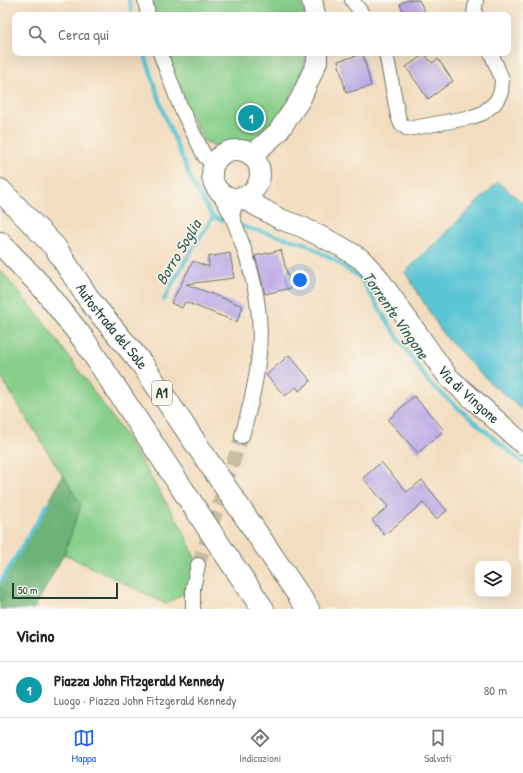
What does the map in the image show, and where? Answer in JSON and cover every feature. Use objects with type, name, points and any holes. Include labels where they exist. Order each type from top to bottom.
[{"type":"highway","name":"Autostrada del Sole","points":[[0,190],[55,247],[90,301],[142,364],[308,609]]},
{"type":"highway","name":"Autostrada del Sole","points":[[0,244],[44,289],[84,340],[263,609]]},
{"type":"street","points":[[145,0],[147,12]]},
{"type":"street","points":[[312,0],[315,12]]},
{"type":"street","points":[[352,0],[361,12]]},
{"type":"street","points":[[474,12],[476,0]]},
{"type":"street","points":[[161,56],[180,106],[206,157],[214,163]]},
{"type":"street","points":[[237,203],[250,193],[256,186],[278,132],[300,100],[317,62],[317,56]]},
{"type":"street","points":[[387,56],[398,116],[401,124],[408,129],[472,117],[483,113],[496,103],[502,92],[502,78],[492,56]]},
{"type":"street","points":[[237,203],[217,189],[212,177],[214,163],[221,155],[230,150],[253,152],[258,150],[278,132]]},
{"type":"street","points":[[241,150],[254,158],[259,170],[259,179]]},
{"type":"street","name":"Via di Vingone","points":[[259,179],[269,198],[302,227]]},
{"type":"street","points":[[237,203],[239,235],[249,266],[258,307],[260,354],[251,405],[242,436]]},
{"type":"street","name":"Via di Vingone","points":[[237,203],[302,227],[340,246],[361,259],[377,276],[448,377],[523,444]]},
{"type":"street","points":[[193,609],[193,588],[198,565]]},
{"type":"green space","points":[[153,0],[300,0],[304,12],[156,12]]},
{"type":"green space","points":[[169,56],[306,56],[302,74],[276,124],[251,146],[232,143],[219,147],[203,141],[190,114]]},
{"type":"green space","points":[[0,270],[41,318],[125,435],[183,530],[198,565],[193,588],[166,604],[64,554],[81,505],[0,376]]},
{"type":"green space","points":[[63,474],[81,505],[64,554],[34,609],[0,609],[0,583],[48,504]]},
{"type":"water","points":[[498,182],[523,203],[523,410],[490,383],[443,334],[405,272]]},
{"type":"building","points":[[407,0],[419,0],[425,12],[404,12],[400,4]]},
{"type":"building","points":[[356,56],[364,56],[371,86],[346,93],[338,61]]},
{"type":"building","points":[[422,56],[427,56],[432,63],[438,59],[453,81],[428,99],[406,67]]},
{"type":"building","points":[[281,250],[291,288],[265,294],[255,256]]},
{"type":"building","points":[[230,253],[234,278],[186,284],[243,306],[237,322],[185,302],[182,308],[171,303],[193,261],[209,267],[208,257]]},
{"type":"building","points":[[289,355],[311,381],[299,391],[296,387],[285,396],[266,375]]},
{"type":"building","points":[[414,396],[444,430],[418,453],[388,420]]},
{"type":"building","points":[[381,462],[407,492],[422,480],[447,511],[436,519],[423,503],[384,535],[372,520],[388,507],[363,478]]},
{"type":"waterway","name":"Torrente Vingone","points":[[129,0],[131,12]]},
{"type":"waterway","name":"Torrente Vingone","points":[[145,56],[164,114],[193,184],[213,217],[232,223]]},
{"type":"waterway","name":"Borro Soglia","points":[[164,300],[181,268],[213,217]]},
{"type":"waterway","name":"Torrente Vingone","points":[[240,226],[304,243],[334,260],[360,278],[429,383],[523,463]]},
{"type":"waterway","name":"Borro Soglia","points":[[0,583],[48,504]]},
{"type":"tunnel","points":[[198,565],[242,436]]},
{"type":"place","name":"Piazza John Fitzgerald Kennedy","points":[[251,118]]}]
